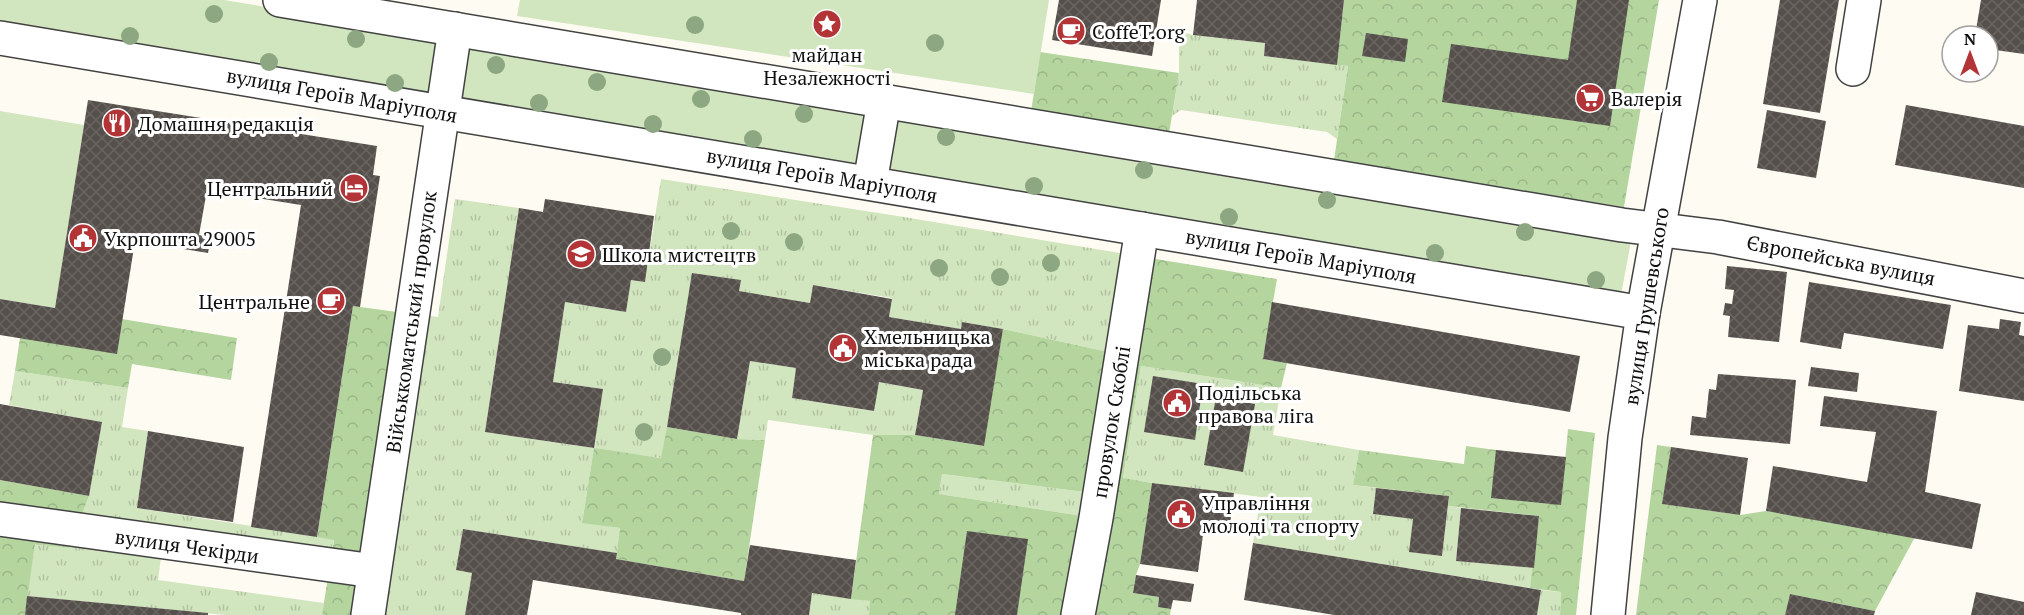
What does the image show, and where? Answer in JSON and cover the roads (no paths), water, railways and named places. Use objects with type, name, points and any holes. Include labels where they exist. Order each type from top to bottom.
[{"type":"street","points":[[280,0],[1658,230]]},
{"type":"street","name":"вулиця Грушевського","points":[[1608,615],[1625,438],[1643,313],[1700,0]]},
{"type":"street","points":[[1853,69],[1864,0]]},
{"type":"street","name":"Військкоматський провулок","points":[[368,615],[455,29]]},
{"type":"street","name":"вулиця Героїв Маріуполя","points":[[0,38],[1643,313]]},
{"type":"street","points":[[870,183],[884,101]]},
{"type":"street","name":"провулок Скоблі","points":[[1078,615],[1098,506],[1142,229]]},
{"type":"street","name":"Європейська вулиця","points":[[1658,230],[1718,237],[2024,296]]},
{"type":"street","name":"вулиця Чекірди","points":[[0,519],[374,571]]},
{"type":"place","name":"майдан Незалежності","points":[[827,24]]},
{"type":"place","name":"CoffeT.org","points":[[1071,31]]},
{"type":"place","name":"Валерія","points":[[1590,98]]},
{"type":"place","name":"Домашня редакція","points":[[117,123]]},
{"type":"place","name":"Центральний","points":[[354,188]]},
{"type":"place","name":"Укрпошта 29005","points":[[83,238]]},
{"type":"place","name":"Школа мистецтв","points":[[581,254]]},
{"type":"place","name":"Центральне","points":[[331,301]]},
{"type":"place","name":"Хмельницька міська рада","points":[[843,348]]},
{"type":"place","name":"Подільська правова ліга","points":[[1177,403]]},
{"type":"place","name":"Управління молоді та спорту","points":[[1181,514]]}]
